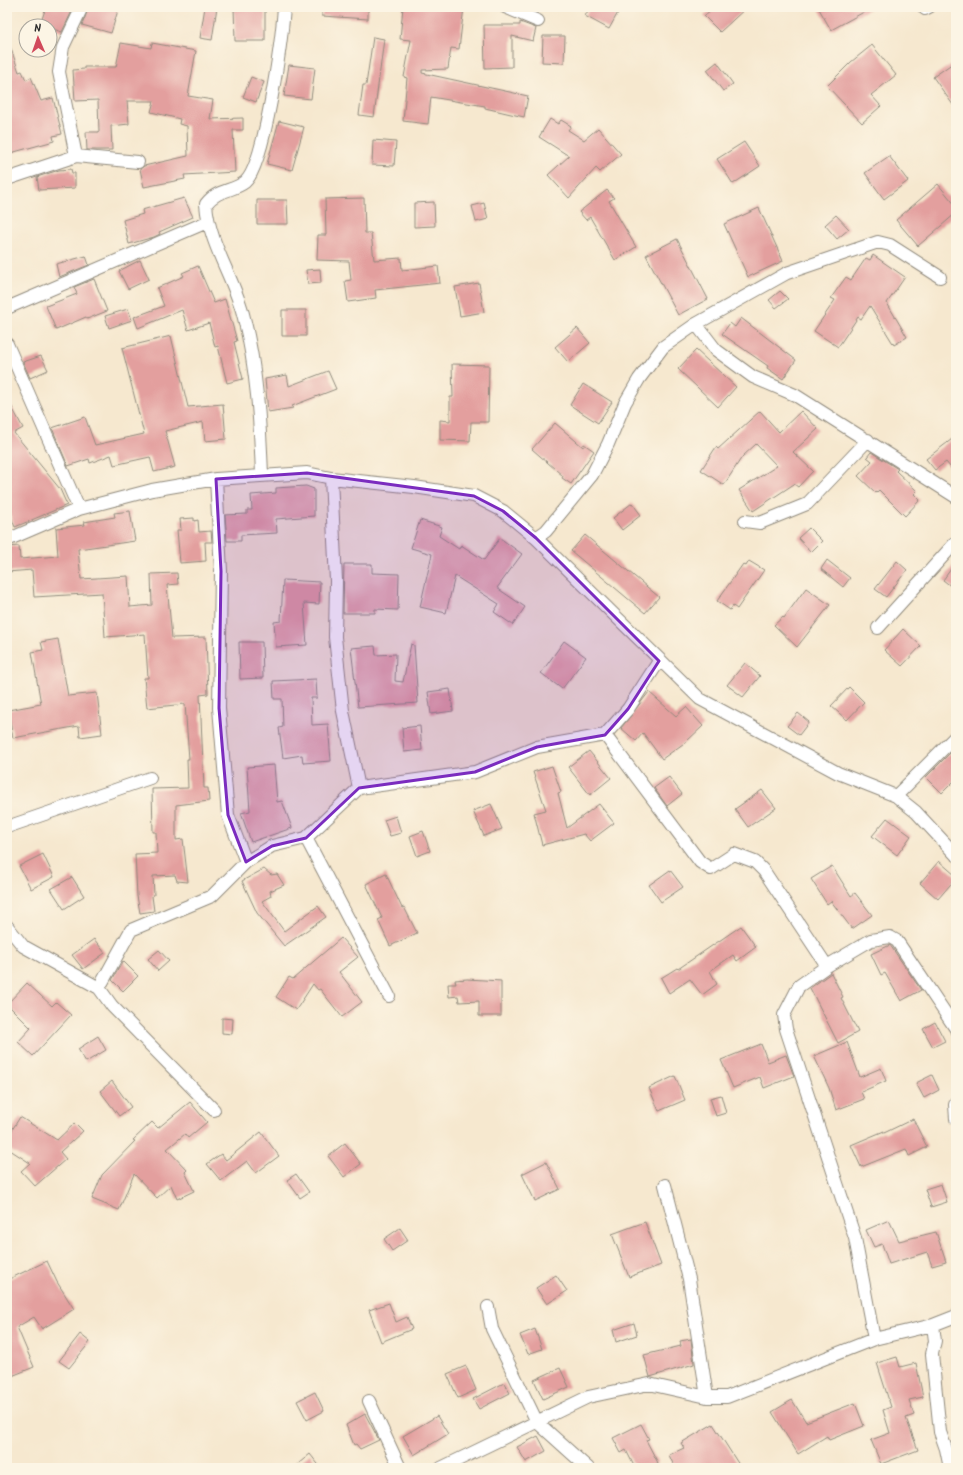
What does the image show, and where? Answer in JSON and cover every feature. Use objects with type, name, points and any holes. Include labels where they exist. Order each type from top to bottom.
[{"type":"street","points":[[76,156],[59,72],[63,47],[82,7]]},
{"type":"street","points":[[262,475],[259,400],[244,317],[207,222],[206,204],[212,196],[245,182],[252,170],[264,133],[282,41],[284,7]]},
{"type":"street","points":[[505,7],[538,21]]},
{"type":"street","points":[[924,7],[929,7]]},
{"type":"street","points":[[7,179],[76,156],[138,162]]},
{"type":"street","points":[[7,308],[207,222]]},
{"type":"street","points":[[536,538],[546,531],[592,475],[608,444],[625,403],[639,379],[663,347],[696,324],[787,273],[878,242],[890,245],[940,277]]},
{"type":"street","points":[[696,324],[716,350],[753,377],[795,395],[956,497]]},
{"type":"street","points":[[7,344],[79,509]]},
{"type":"street","points":[[745,521],[760,523],[806,504],[868,440]]},
{"type":"street","points":[[7,540],[79,509],[152,490],[216,479],[307,473],[331,478],[414,486],[474,496],[503,510],[536,538],[700,700],[838,773],[896,796],[916,812],[956,854]]},
{"type":"street","points":[[331,478],[336,581],[335,637],[344,710],[359,788]]},
{"type":"street","points":[[216,479],[221,571],[219,708],[228,815],[246,862]]},
{"type":"street","points":[[878,628],[956,542]]},
{"type":"street","points":[[99,988],[131,930],[212,896],[246,862],[272,846],[306,838],[359,788],[475,772],[538,747],[605,735],[628,709],[659,660]]},
{"type":"street","points":[[605,735],[700,862],[711,869],[734,854],[755,862],[764,871],[827,966]]},
{"type":"street","points":[[896,796],[956,736]]},
{"type":"street","points":[[7,827],[150,778]]},
{"type":"street","points":[[306,838],[390,996]]},
{"type":"street","points":[[7,926],[23,946],[99,988],[112,1006],[214,1110]]},
{"type":"street","points":[[874,1339],[855,1238],[786,1029],[784,1015],[799,986],[827,966],[871,940],[890,936],[898,940],[956,1029]]},
{"type":"street","points":[[956,1102],[954,1105],[956,1119]]},
{"type":"street","points":[[665,1185],[689,1279],[707,1397]]},
{"type":"street","points":[[488,1307],[492,1329],[537,1422],[588,1468]]},
{"type":"street","points":[[441,1468],[588,1397],[650,1384],[707,1397],[727,1397],[874,1339],[933,1325],[956,1316]]},
{"type":"street","points":[[933,1325],[934,1341],[932,1354],[940,1432],[946,1449],[950,1468]]},
{"type":"street","points":[[368,1401],[400,1468]]},
{"type":"highlighted area","points":[[307,473],[474,496],[503,511],[536,538],[659,661],[628,709],[605,735],[537,747],[475,772],[359,788],[306,838],[272,846],[246,862],[228,815],[219,708],[221,571],[216,479]]},
{"type":"building","points":[[46,7],[74,7],[62,32],[58,31],[58,18],[42,18]]},
{"type":"building","points":[[89,7],[119,7],[111,33],[82,25]]},
{"type":"building","points":[[205,7],[217,7],[212,40],[200,38]]},
{"type":"building","points":[[234,7],[265,7],[265,41],[235,41]]},
{"type":"building","points":[[322,7],[368,7],[368,19],[322,16]]},
{"type":"building","points":[[403,7],[464,7],[459,49],[451,48],[448,69],[422,70],[422,73],[528,96],[524,117],[485,108],[485,106],[431,97],[428,124],[403,121],[407,78],[404,77],[411,40],[400,39]]},
{"type":"building","points":[[590,7],[621,7],[609,29],[585,16]]},
{"type":"building","points":[[714,7],[747,7],[720,32],[704,16]]},
{"type":"building","points":[[818,7],[873,7],[831,30]]},
{"type":"building","points":[[520,22],[536,28],[533,41],[512,36],[512,67],[485,68],[484,25],[520,25]]},
{"type":"building","points":[[543,36],[565,36],[564,63],[542,62]]},
{"type":"building","points":[[373,37],[384,39],[374,117],[359,115],[363,85],[366,85]]},
{"type":"building","points":[[7,43],[9,43],[19,72],[22,71],[26,80],[31,77],[41,101],[53,98],[62,134],[53,136],[54,141],[7,154]]},
{"type":"building","points":[[121,43],[151,48],[152,43],[196,51],[188,96],[213,100],[210,119],[243,118],[243,130],[233,130],[235,172],[184,175],[185,179],[144,187],[140,169],[144,166],[188,156],[187,126],[179,124],[180,119],[151,112],[154,101],[127,101],[129,124],[111,126],[112,150],[87,150],[86,132],[99,132],[98,100],[75,101],[73,70],[84,69],[84,67],[116,67]]},
{"type":"building","points":[[872,45],[896,75],[871,95],[881,106],[862,123],[827,86],[851,62]]},
{"type":"building","points":[[956,61],[956,109],[933,77]]},
{"type":"building","points":[[717,62],[733,84],[723,91],[707,70]]},
{"type":"building","points":[[289,65],[315,68],[311,99],[284,96]]},
{"type":"building","points":[[251,77],[264,82],[256,102],[243,97]]},
{"type":"building","points":[[550,119],[558,124],[561,120],[571,126],[568,130],[584,140],[598,128],[621,154],[600,172],[596,168],[569,198],[548,175],[569,156],[539,137]]},
{"type":"building","points":[[279,121],[304,127],[292,170],[267,164]]},
{"type":"building","points":[[373,140],[396,142],[394,166],[372,165]]},
{"type":"building","points":[[744,142],[760,166],[733,184],[717,159]]},
{"type":"building","points":[[889,156],[908,181],[884,199],[865,173]]},
{"type":"building","points":[[71,169],[72,173],[75,173],[75,188],[39,190],[37,177],[59,170]]},
{"type":"building","points":[[938,184],[956,206],[956,213],[918,246],[896,220]]},
{"type":"building","points":[[607,190],[614,198],[609,201],[636,247],[615,260],[590,217],[586,220],[579,212]]},
{"type":"building","points":[[184,198],[193,217],[159,232],[160,234],[154,237],[129,244],[123,220],[143,214],[142,210]]},
{"type":"building","points":[[364,198],[365,233],[371,233],[374,260],[401,258],[402,270],[438,266],[440,283],[375,290],[376,298],[348,302],[345,281],[351,280],[349,261],[317,260],[318,235],[326,235],[325,199]]},
{"type":"building","points":[[257,200],[287,200],[288,224],[257,224]]},
{"type":"building","points":[[434,202],[435,226],[414,227],[414,203]]},
{"type":"building","points":[[484,203],[488,219],[476,222],[472,206]]},
{"type":"building","points":[[759,208],[783,261],[748,277],[724,224]]},
{"type":"building","points":[[836,215],[849,229],[837,239],[825,225]]},
{"type":"building","points":[[677,239],[708,299],[678,315],[646,255]]},
{"type":"building","points":[[873,255],[905,277],[887,303],[907,337],[894,345],[870,306],[861,319],[858,317],[838,347],[814,331],[835,300],[831,298],[846,277],[851,280],[866,258],[870,260]]},
{"type":"building","points":[[86,256],[89,265],[59,277],[56,264]]},
{"type":"building","points":[[140,260],[149,279],[128,289],[119,271]]},
{"type":"building","points":[[198,266],[214,303],[225,299],[237,341],[234,342],[243,379],[227,383],[218,346],[215,347],[209,323],[188,330],[182,310],[138,328],[134,317],[164,306],[157,288],[184,276],[182,273]]},
{"type":"building","points":[[320,269],[321,283],[308,284],[306,270]]},
{"type":"building","points":[[94,279],[107,311],[87,319],[86,317],[56,330],[46,306],[77,294],[74,287]]},
{"type":"building","points":[[479,283],[484,312],[460,316],[455,287]]},
{"type":"building","points":[[780,291],[788,299],[776,308],[769,300]]},
{"type":"building","points":[[128,309],[132,320],[109,328],[105,316]]},
{"type":"building","points":[[282,310],[306,310],[306,336],[282,336]]},
{"type":"building","points":[[741,318],[796,360],[783,379],[767,368],[768,366],[722,334],[730,323],[735,327]]},
{"type":"building","points":[[577,328],[590,343],[568,362],[555,347]]},
{"type":"building","points":[[171,336],[188,407],[223,404],[226,439],[205,441],[203,422],[165,431],[175,467],[154,472],[150,457],[114,465],[111,455],[90,463],[89,459],[68,466],[52,428],[85,417],[95,445],[144,434],[122,348]]},
{"type":"building","points":[[696,350],[736,387],[718,407],[678,369]]},
{"type":"building","points":[[41,356],[48,370],[30,378],[23,362]]},
{"type":"building","points":[[452,364],[489,365],[488,422],[471,422],[470,441],[440,440],[440,420],[450,421],[450,397],[453,397]]},
{"type":"building","points":[[328,371],[336,389],[292,406],[293,408],[268,412],[265,379],[287,375],[289,386]]},
{"type":"building","points":[[583,384],[612,402],[598,423],[570,405]]},
{"type":"building","points":[[7,398],[23,428],[14,433],[60,489],[67,505],[15,527],[7,507]]},
{"type":"building","points":[[760,411],[779,432],[801,411],[818,429],[793,452],[813,471],[798,487],[794,484],[753,511],[739,490],[777,466],[756,444],[742,457],[724,485],[701,470],[716,447],[718,449]]},
{"type":"building","points":[[555,423],[583,447],[584,444],[594,451],[571,484],[562,478],[563,476],[532,449]]},
{"type":"building","points":[[956,436],[956,474],[946,462],[935,470],[926,459]]},
{"type":"building","points":[[871,452],[898,469],[896,471],[917,491],[914,494],[920,500],[905,516],[879,490],[876,493],[858,476],[872,461],[867,457]]},
{"type":"building","points":[[306,486],[314,489],[314,516],[276,519],[277,533],[241,535],[241,541],[227,541],[225,515],[247,514],[247,510],[252,510],[251,495],[276,493],[276,488]]},
{"type":"building","points":[[632,503],[641,515],[622,530],[613,518]]},
{"type":"building","points":[[130,511],[135,541],[78,549],[81,579],[128,576],[130,607],[152,605],[151,574],[177,573],[178,584],[167,585],[172,638],[206,637],[208,694],[200,695],[204,788],[208,788],[209,801],[176,805],[176,840],[183,839],[188,882],[177,881],[175,875],[153,876],[154,895],[152,896],[154,911],[140,913],[137,896],[135,854],[157,853],[156,832],[153,832],[152,789],[188,788],[187,759],[189,759],[185,704],[147,708],[144,678],[148,678],[145,634],[105,637],[102,593],[34,597],[32,570],[7,572],[7,547],[19,546],[20,559],[58,556],[56,528],[85,525],[84,522],[115,517],[114,513]]},
{"type":"building","points":[[194,518],[194,521],[198,520],[199,532],[211,531],[212,542],[205,542],[206,561],[180,563],[177,530],[181,530],[180,519]]},
{"type":"building","points":[[420,520],[442,527],[439,536],[459,549],[461,545],[484,560],[500,538],[522,554],[497,588],[525,607],[513,625],[494,612],[499,604],[455,576],[446,613],[420,607],[432,554],[411,548]]},
{"type":"building","points":[[809,528],[822,541],[811,552],[798,538]]},
{"type":"building","points":[[585,535],[659,597],[645,613],[571,551]]},
{"type":"building","points":[[827,560],[850,578],[843,587],[821,569]]},
{"type":"building","points":[[749,561],[764,570],[737,609],[733,606],[730,610],[717,601],[743,564],[746,566]]},
{"type":"building","points":[[897,561],[907,570],[886,597],[875,589]]},
{"type":"building","points":[[956,562],[956,590],[943,580]]},
{"type":"building","points":[[344,564],[372,564],[372,573],[399,574],[398,610],[375,609],[375,613],[343,613]]},
{"type":"building","points":[[283,580],[320,582],[319,604],[304,603],[307,645],[276,647],[274,622],[281,621]]},
{"type":"building","points":[[806,588],[830,605],[797,647],[774,625],[783,617],[784,618]]},
{"type":"building","points":[[903,629],[921,646],[902,666],[884,650]]},
{"type":"building","points":[[58,639],[68,696],[97,693],[102,734],[80,737],[79,726],[13,738],[8,710],[41,704],[32,652],[43,650],[41,642]]},
{"type":"building","points":[[564,641],[586,657],[562,689],[541,673]]},
{"type":"building","points":[[239,642],[262,642],[263,678],[240,679]]},
{"type":"building","points":[[411,644],[414,645],[418,703],[358,707],[351,648],[375,646],[376,655],[396,654],[395,681],[403,682]]},
{"type":"building","points":[[745,663],[760,676],[743,697],[727,685]]},
{"type":"building","points":[[316,679],[317,698],[311,698],[312,725],[328,724],[331,761],[303,763],[302,755],[283,758],[279,728],[283,727],[282,699],[274,699],[273,681]]},
{"type":"building","points":[[849,687],[864,702],[847,720],[831,706]]},
{"type":"building","points":[[450,689],[453,711],[431,714],[428,692]]},
{"type":"building","points":[[649,692],[676,716],[686,707],[703,726],[687,741],[662,759],[643,733],[636,741],[621,728]]},
{"type":"building","points":[[798,713],[809,722],[799,735],[787,726]]},
{"type":"building","points":[[420,726],[422,750],[404,752],[402,728]]},
{"type":"building","points":[[589,751],[611,778],[590,795],[568,767]]},
{"type":"building","points":[[950,753],[956,760],[956,779],[942,793],[926,777]]},
{"type":"building","points":[[274,765],[277,802],[282,801],[292,828],[251,842],[241,813],[250,811],[247,767]]},
{"type":"building","points":[[552,766],[561,792],[558,793],[567,828],[599,804],[614,823],[590,841],[584,834],[542,845],[534,813],[546,810],[533,772]]},
{"type":"building","points":[[669,777],[682,794],[667,806],[654,788]]},
{"type":"building","points":[[762,790],[776,808],[748,827],[735,809]]},
{"type":"building","points":[[491,804],[502,829],[484,836],[473,811]]},
{"type":"building","points":[[396,816],[401,833],[390,836],[384,820]]},
{"type":"building","points":[[887,818],[911,836],[897,855],[872,836]]},
{"type":"building","points":[[423,831],[430,851],[417,856],[410,836]]},
{"type":"building","points":[[43,854],[54,877],[31,889],[19,866]]},
{"type":"building","points":[[939,861],[956,876],[956,878],[938,899],[920,883]]},
{"type":"building","points":[[832,866],[851,896],[855,893],[872,915],[852,929],[831,901],[827,904],[811,879]]},
{"type":"building","points":[[264,869],[271,875],[277,874],[284,885],[270,891],[271,896],[262,901],[284,931],[318,906],[326,917],[284,946],[257,913],[242,881]]},
{"type":"building","points":[[670,870],[683,887],[661,902],[649,885]]},
{"type":"building","points":[[386,874],[402,908],[404,907],[417,933],[390,946],[378,920],[382,918],[366,884]]},
{"type":"building","points":[[72,877],[84,896],[64,909],[51,889]]},
{"type":"building","points":[[741,926],[756,947],[737,961],[733,955],[710,971],[717,984],[702,995],[690,979],[669,993],[661,978],[677,968],[678,969]]},
{"type":"building","points":[[341,938],[358,957],[339,972],[362,1002],[342,1017],[320,989],[318,990],[313,984],[296,1010],[276,997],[289,977],[293,979]]},
{"type":"building","points":[[94,939],[105,953],[83,969],[72,955]]},
{"type":"building","points":[[890,945],[921,990],[901,1001],[885,973],[881,975],[871,954]]},
{"type":"building","points":[[159,950],[169,961],[158,971],[148,959]]},
{"type":"building","points":[[123,961],[138,976],[123,991],[112,980]]},
{"type":"building","points":[[831,973],[843,997],[841,998],[858,1032],[838,1043],[810,988]]},
{"type":"building","points":[[467,979],[501,981],[501,1016],[479,1016],[479,1001],[459,1002],[458,996],[449,997],[448,984],[456,984],[455,980]]},
{"type":"building","points":[[27,983],[52,1006],[56,1002],[71,1015],[33,1056],[18,1042],[31,1028],[7,1004]]},
{"type":"building","points":[[222,1018],[233,1019],[232,1034],[222,1033]]},
{"type":"building","points":[[935,1022],[945,1041],[933,1047],[923,1029]]},
{"type":"building","points":[[98,1036],[106,1050],[86,1062],[78,1049]]},
{"type":"building","points":[[847,1042],[860,1077],[881,1068],[886,1081],[861,1092],[864,1099],[836,1110],[829,1088],[814,1056]]},
{"type":"building","points":[[761,1044],[768,1062],[786,1055],[794,1076],[764,1088],[760,1077],[733,1088],[721,1060]]},
{"type":"building","points":[[932,1075],[939,1090],[924,1098],[916,1083]]},
{"type":"building","points":[[675,1076],[685,1100],[659,1111],[649,1088]]},
{"type":"building","points":[[112,1081],[131,1107],[119,1116],[100,1091]]},
{"type":"building","points":[[721,1095],[726,1113],[716,1116],[710,1098]]},
{"type":"building","points":[[190,1102],[207,1122],[188,1138],[185,1134],[167,1149],[187,1170],[185,1172],[194,1191],[177,1199],[171,1185],[157,1198],[134,1174],[119,1210],[92,1199],[102,1175],[135,1141],[133,1140],[152,1122],[158,1128]]},
{"type":"building","points":[[20,1117],[57,1140],[75,1123],[83,1131],[60,1152],[66,1159],[35,1186],[21,1171],[30,1163],[7,1148],[7,1138]]},
{"type":"building","points":[[913,1119],[927,1147],[909,1156],[906,1149],[861,1167],[851,1145],[884,1131],[884,1133]]},
{"type":"building","points":[[261,1132],[279,1156],[256,1173],[247,1161],[221,1181],[207,1164],[221,1154],[226,1160]]},
{"type":"building","points":[[345,1143],[361,1164],[344,1177],[328,1156]]},
{"type":"building","points":[[546,1162],[560,1189],[535,1201],[522,1174]]},
{"type":"building","points":[[296,1174],[309,1192],[300,1198],[287,1180]]},
{"type":"building","points":[[941,1184],[947,1202],[931,1207],[925,1189]]},
{"type":"building","points":[[889,1220],[899,1241],[936,1232],[946,1262],[932,1266],[927,1252],[889,1264],[882,1244],[874,1247],[866,1230]]},
{"type":"building","points":[[645,1222],[661,1265],[629,1277],[612,1234]]},
{"type":"building","points":[[400,1228],[408,1240],[392,1251],[384,1239]]},
{"type":"building","points":[[47,1261],[57,1282],[74,1309],[42,1329],[34,1317],[17,1327],[34,1367],[7,1378],[7,1280]]},
{"type":"building","points":[[556,1275],[567,1291],[547,1304],[536,1288]]},
{"type":"building","points":[[389,1303],[396,1322],[407,1317],[412,1329],[381,1342],[369,1310]]},
{"type":"building","points":[[634,1323],[637,1335],[616,1342],[613,1330]]},
{"type":"building","points":[[535,1329],[542,1349],[528,1354],[520,1335]]},
{"type":"building","points":[[80,1334],[90,1342],[69,1368],[59,1361]]},
{"type":"building","points":[[691,1339],[694,1364],[650,1377],[644,1355],[681,1346],[680,1341]]},
{"type":"building","points":[[897,1357],[900,1367],[916,1363],[923,1397],[909,1400],[914,1415],[906,1418],[918,1450],[881,1464],[871,1440],[890,1433],[883,1410],[891,1407],[877,1363]]},
{"type":"building","points":[[466,1366],[476,1390],[458,1398],[447,1374]]},
{"type":"building","points":[[560,1368],[569,1387],[543,1399],[534,1380]]},
{"type":"building","points":[[504,1383],[510,1393],[479,1409],[473,1399]]},
{"type":"building","points":[[315,1392],[324,1411],[307,1420],[297,1401]]},
{"type":"building","points":[[792,1400],[806,1422],[855,1403],[864,1426],[829,1440],[827,1436],[798,1454],[772,1412]]},
{"type":"building","points":[[365,1414],[379,1440],[360,1449],[356,1444],[354,1445],[346,1425]]},
{"type":"building","points":[[437,1416],[448,1434],[414,1455],[403,1436]]},
{"type":"building","points":[[641,1424],[649,1439],[646,1440],[658,1463],[649,1468],[635,1468],[626,1450],[621,1453],[613,1438]]},
{"type":"building","points":[[713,1424],[741,1468],[675,1468],[669,1455],[684,1448],[681,1443]]},
{"type":"building","points":[[538,1436],[546,1451],[526,1462],[517,1447]]},
{"type":"building","points":[[310,1454],[321,1468],[293,1468]]}]
